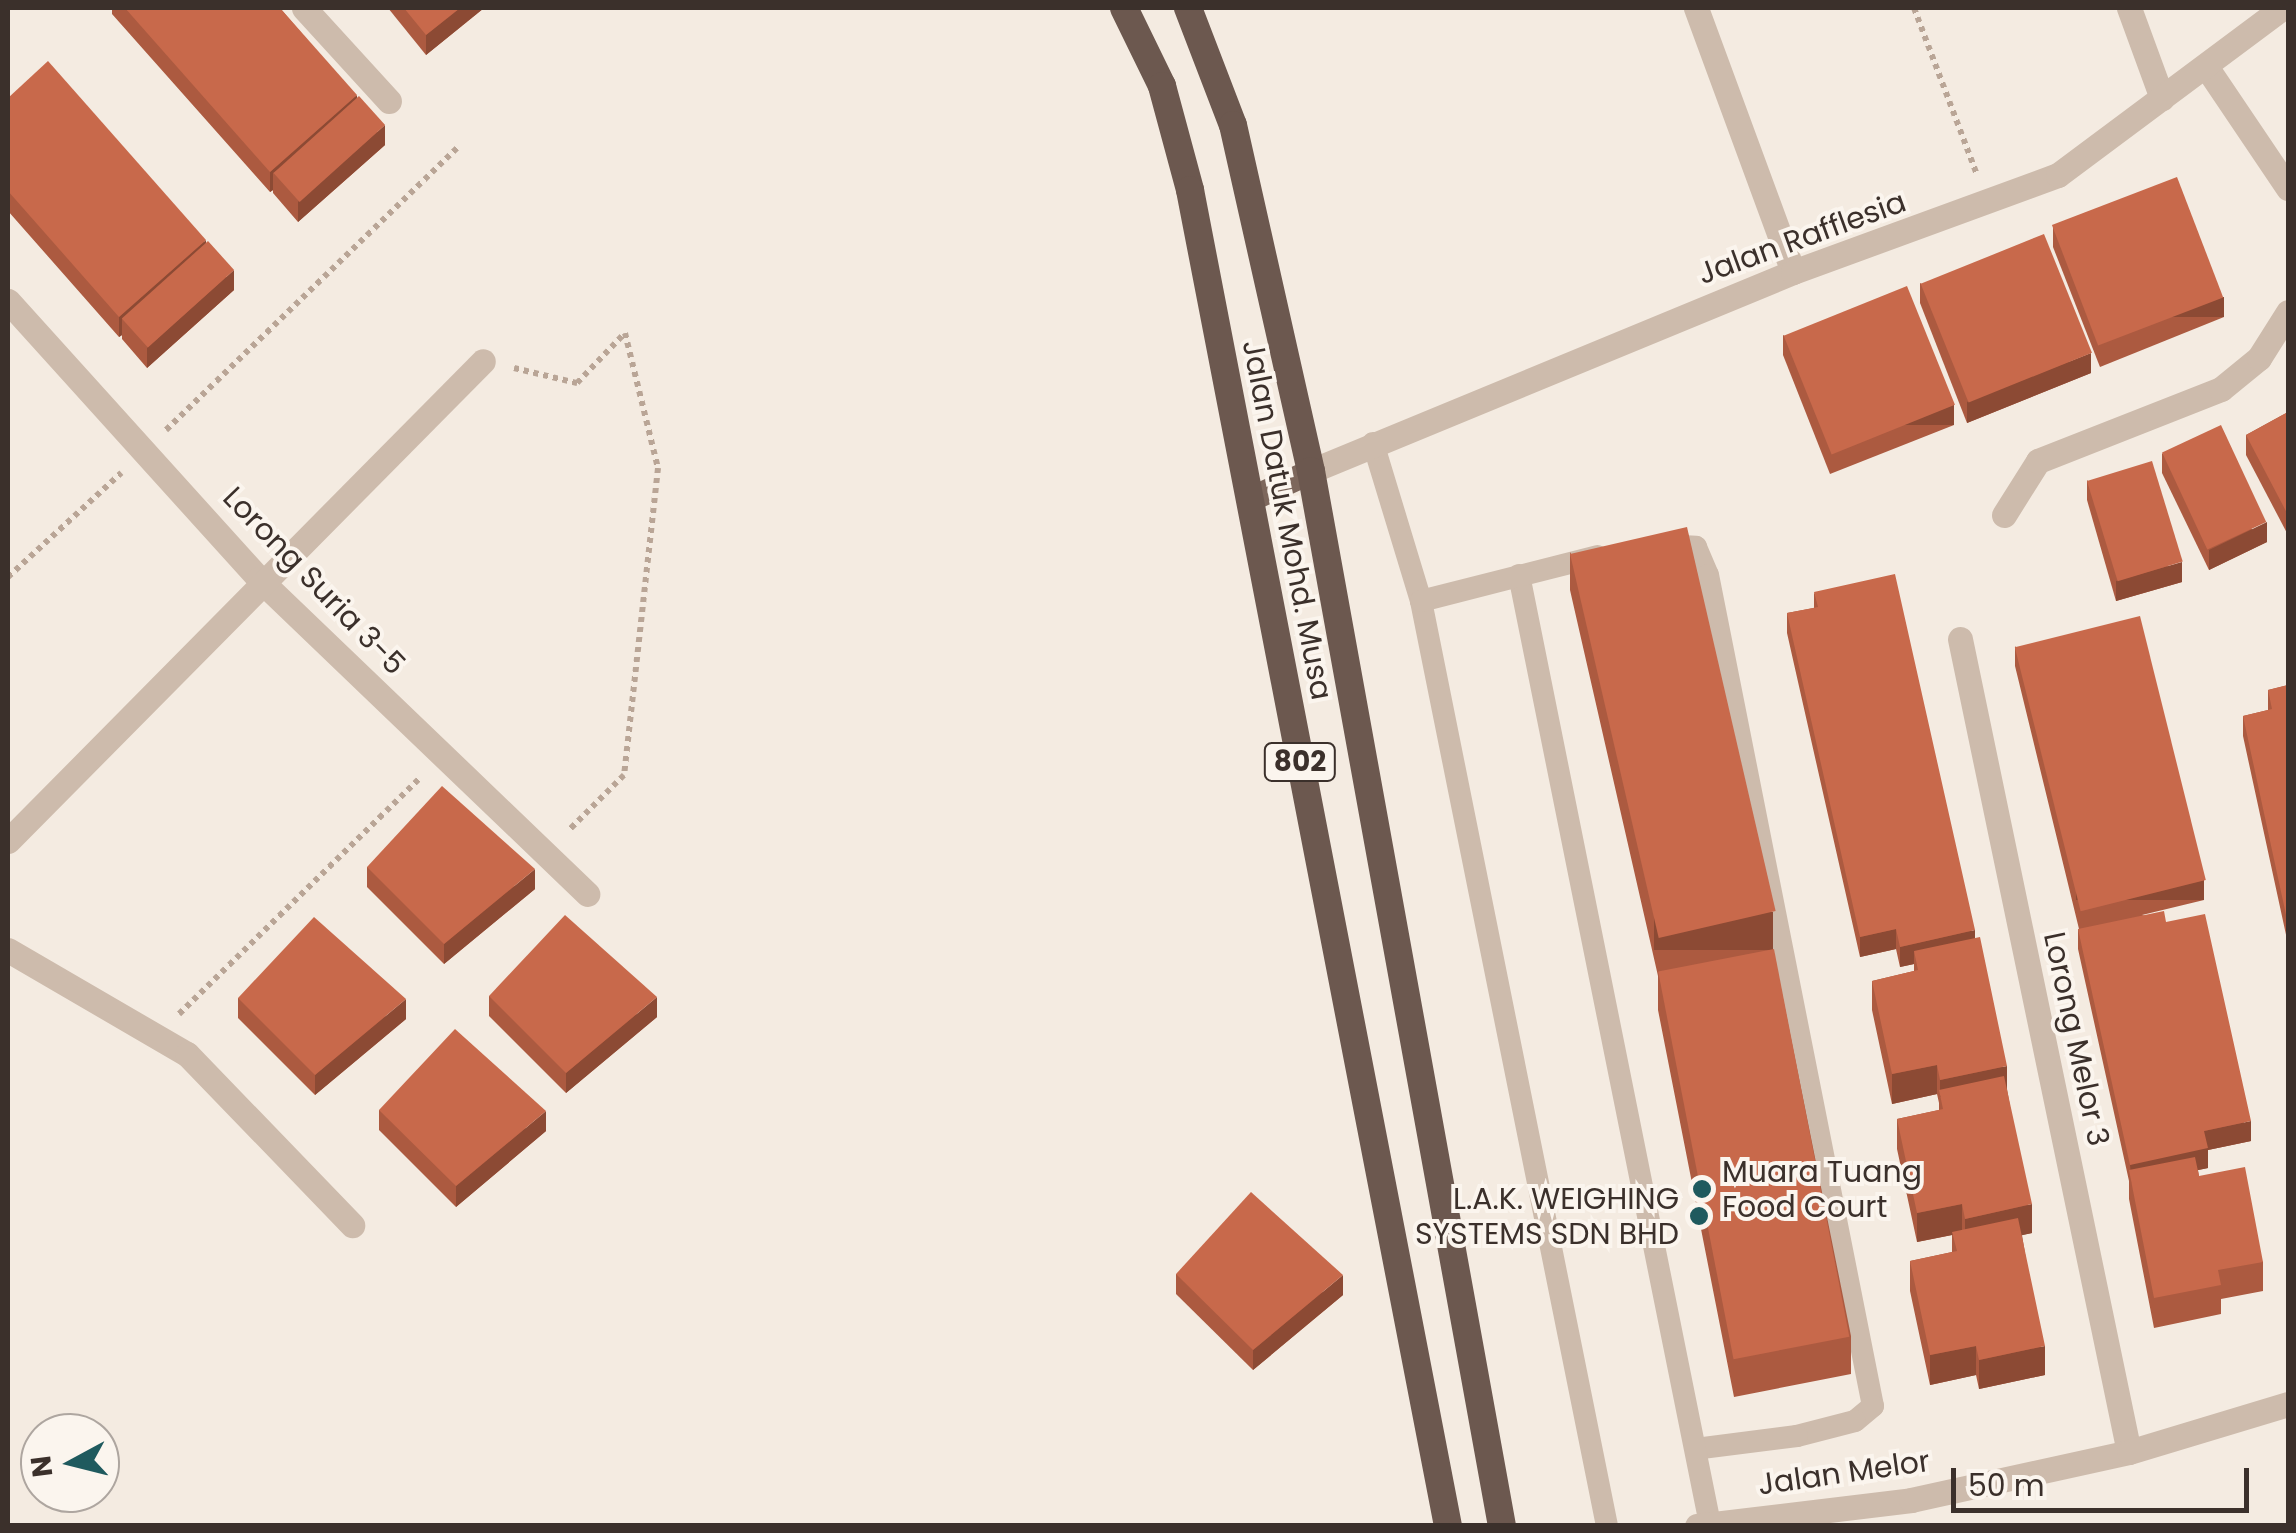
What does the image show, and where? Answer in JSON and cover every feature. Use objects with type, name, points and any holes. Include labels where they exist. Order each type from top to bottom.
[{"type":"highway","name":"Jalan Datuk Mohd. Musa","points":[[1124,8],[1162,86],[1190,190],[1448,1526]]},
{"type":"highway","name":"Jalan Datuk Mohd. Musa","points":[[1188,8],[1233,125],[1310,471],[1502,1526]]},
{"type":"main road","points":[[1250,499],[1310,471]]},
{"type":"street","points":[[304,8],[390,102]]},
{"type":"street","points":[[1696,8],[1793,272]]},
{"type":"street","points":[[2129,8],[2162,98]]},
{"type":"street","name":"Jalan Rafflesia","points":[[1310,471],[1793,272],[1988,207],[2058,176],[2282,8]]},
{"type":"street","points":[[2207,68],[2288,188]]},
{"type":"street","name":"Lorong Suria 3-5","points":[[8,302],[260,580],[587,894]]},
{"type":"street","points":[[2004,515],[2038,461],[2221,389],[2259,358],[2288,312]]},
{"type":"street","points":[[8,841],[260,580],[483,361]]},
{"type":"street","name":"Lorong Melor 3","points":[[1960,639],[2129,1452]]},
{"type":"street","points":[[8,950],[158,1036],[237,1098],[352,1225]]},
{"type":"street","name":"Jalan Melor","points":[[1704,1525],[1910,1500],[2129,1452],[2288,1404]]},
{"type":"lane","points":[[1373,443],[1422,600],[1607,1526]]},
{"type":"lane","points":[[1422,600],[1635,547],[1696,548],[1708,575],[1872,1406],[1855,1421],[1797,1436],[1696,1449]]},
{"type":"lane","points":[[1519,575],[1696,1449],[1704,1525]]},
{"type":"path","points":[[1914,8],[1988,207]]},
{"type":"path","points":[[8,577],[460,145]]},
{"type":"path","points":[[483,361],[578,382],[625,332],[658,468],[624,775],[545,853]]},
{"type":"path","points":[[158,1036],[443,756]]},
{"type":"building","points":[[125,8],[280,8],[357,95],[270,172]]},
{"type":"building","points":[[404,8],[460,8],[426,35]]},
{"type":"building","points":[[48,61],[206,240],[119,317],[8,191],[8,98]]},
{"type":"building","points":[[359,96],[385,125],[300,202],[274,173]]},
{"type":"building","points":[[2177,177],[2223,297],[2098,345],[2052,225]]},
{"type":"building","points":[[2044,234],[2092,353],[1969,403],[1921,284]]},
{"type":"building","points":[[208,241],[234,270],[148,348],[122,319]]},
{"type":"building","points":[[1907,286],[1955,405],[1832,455],[1784,336]]},
{"type":"building","points":[[2288,412],[2288,515],[2246,435]]},
{"type":"building","points":[[2221,425],[2266,522],[2207,549],[2162,452]]},
{"type":"building","points":[[2152,461],[2183,561],[2118,581],[2087,481]]},
{"type":"building","points":[[1687,527],[1776,911],[1659,938],[1570,554]]},
{"type":"building","points":[[1895,574],[1975,930],[1900,947],[1896,929],[1860,937],[1787,613],[1818,607],[1814,592]]},
{"type":"building","points":[[2140,616],[2206,880],[2081,911],[2015,647]]},
{"type":"building","points":[[2288,685],[2288,924],[2243,716],[2272,709],[2268,690]]},
{"type":"building","points":[[442,786],[535,869],[444,944],[367,867]]},
{"type":"building","points":[[2164,911],[2166,922],[2205,914],[2251,1121],[2204,1131],[2208,1148],[2130,1165],[2078,929]]},
{"type":"building","points":[[565,915],[657,997],[566,1073],[489,996]]},
{"type":"building","points":[[314,917],[406,999],[315,1075],[238,998]]},
{"type":"building","points":[[1980,937],[2007,1066],[1940,1080],[1937,1065],[1892,1074],[1872,981],[1918,970],[1914,951]]},
{"type":"building","points":[[1774,949],[1849,1337],[1734,1359],[1658,972]]},
{"type":"building","points":[[455,1029],[546,1111],[456,1186],[379,1110]]},
{"type":"building","points":[[2004,1076],[2032,1204],[1965,1219],[1962,1204],[1917,1213],[1897,1119],[1943,1109],[1939,1090]]},
{"type":"building","points":[[2195,1157],[2199,1176],[2245,1167],[2263,1262],[2218,1270],[2221,1285],[2154,1298],[2129,1170]]},
{"type":"building","points":[[1251,1192],[1343,1275],[1253,1350],[1176,1274]]},
{"type":"building","points":[[2018,1218],[2045,1346],[1979,1360],[1976,1346],[1930,1355],[1910,1261],[1957,1251],[1952,1232]]},
{"type":"place","name":"Muara Tuang Food Court","points":[[1702,1189]]},
{"type":"place","name":"L.A.K. WEIGHING SYSTEMS SDN BHD","points":[[1699,1216]]}]
